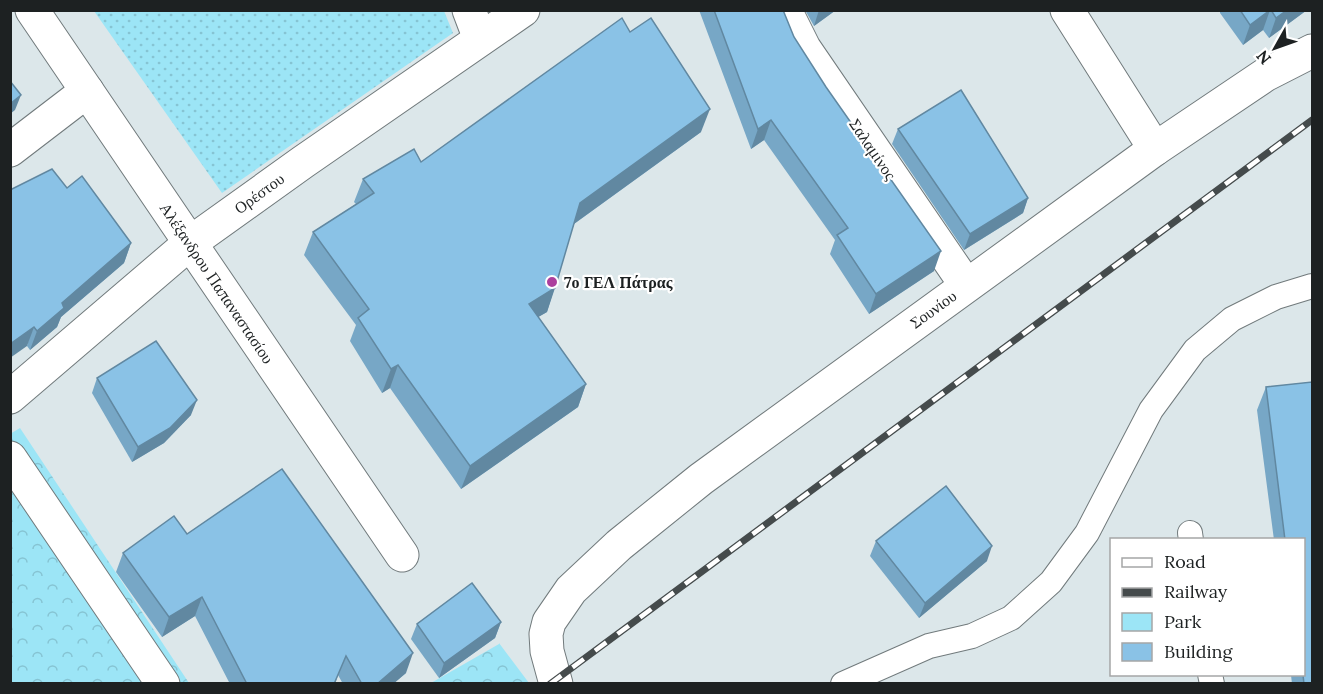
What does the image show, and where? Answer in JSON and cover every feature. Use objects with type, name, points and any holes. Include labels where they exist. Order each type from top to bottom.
[{"type":"street","name":"Αλέξανδρου Παπαναστασίου","points":[[32,10],[402,555]]},
{"type":"street","name":"Ορέστου","points":[[10,397],[190,243],[475,25],[523,10]]},
{"type":"street","name":"Σαλαμίνος","points":[[785,10],[804,48],[966,285]]},
{"type":"street","points":[[1067,10],[1155,149]]},
{"type":"street","name":"Σουνίου","points":[[556,684],[548,661],[546,634],[555,611],[571,590],[619,545],[701,479],[1155,149],[1265,75],[1312,51]]},
{"type":"street","points":[[10,150],[87,91]]},
{"type":"street","points":[[10,458],[163,684]]},
{"type":"lane","points":[[843,684],[929,646],[972,636],[1011,618],[1051,582],[1087,532],[1151,410],[1195,350],[1232,319],[1276,297],[1312,286]]},
{"type":"green space","points":[[94,11],[444,11],[453,33],[222,193]]},
{"type":"green space","points":[[20,428],[189,683],[11,684],[10,434]]},
{"type":"green space","points":[[499,644],[529,683],[431,683]]},
{"type":"building","points":[[714,10],[783,10],[794,37],[826,87],[941,251],[876,294],[837,235],[848,228],[771,120],[758,129]]},
{"type":"building","points":[[1240,10],[1270,10],[1250,25]]},
{"type":"building","points":[[1271,10],[1287,10],[1276,18]]},
{"type":"building","points":[[622,18],[630,32],[651,18],[710,109],[580,203],[555,288],[529,304],[586,384],[470,466],[398,365],[391,369],[358,318],[369,309],[313,232],[374,193],[363,179],[414,149],[421,162]]},
{"type":"building","points":[[10,81],[21,95],[10,104]]},
{"type":"building","points":[[961,90],[1028,198],[970,234],[898,129]]},
{"type":"building","points":[[52,169],[67,188],[82,176],[131,243],[62,303],[64,308],[37,331],[34,327],[10,344],[10,190]]},
{"type":"building","points":[[156,341],[197,400],[170,428],[138,447],[97,378]]},
{"type":"building","points":[[1312,382],[1312,684],[1304,684],[1303,676],[1305,676],[1305,538],[1285,538],[1266,387]]},
{"type":"building","points":[[282,469],[413,653],[377,684],[362,684],[346,656],[334,684],[247,684],[202,597],[169,617],[123,553],[174,516],[187,534]]},
{"type":"building","points":[[946,486],[992,546],[925,603],[876,541]]},
{"type":"building","points":[[472,583],[501,622],[444,663],[417,624]]},
{"type":"railway","points":[[550,684],[1312,120]]},
{"type":"place","name":"7ο ΓΕΛ Πάτρας","points":[[552,282]]}]
